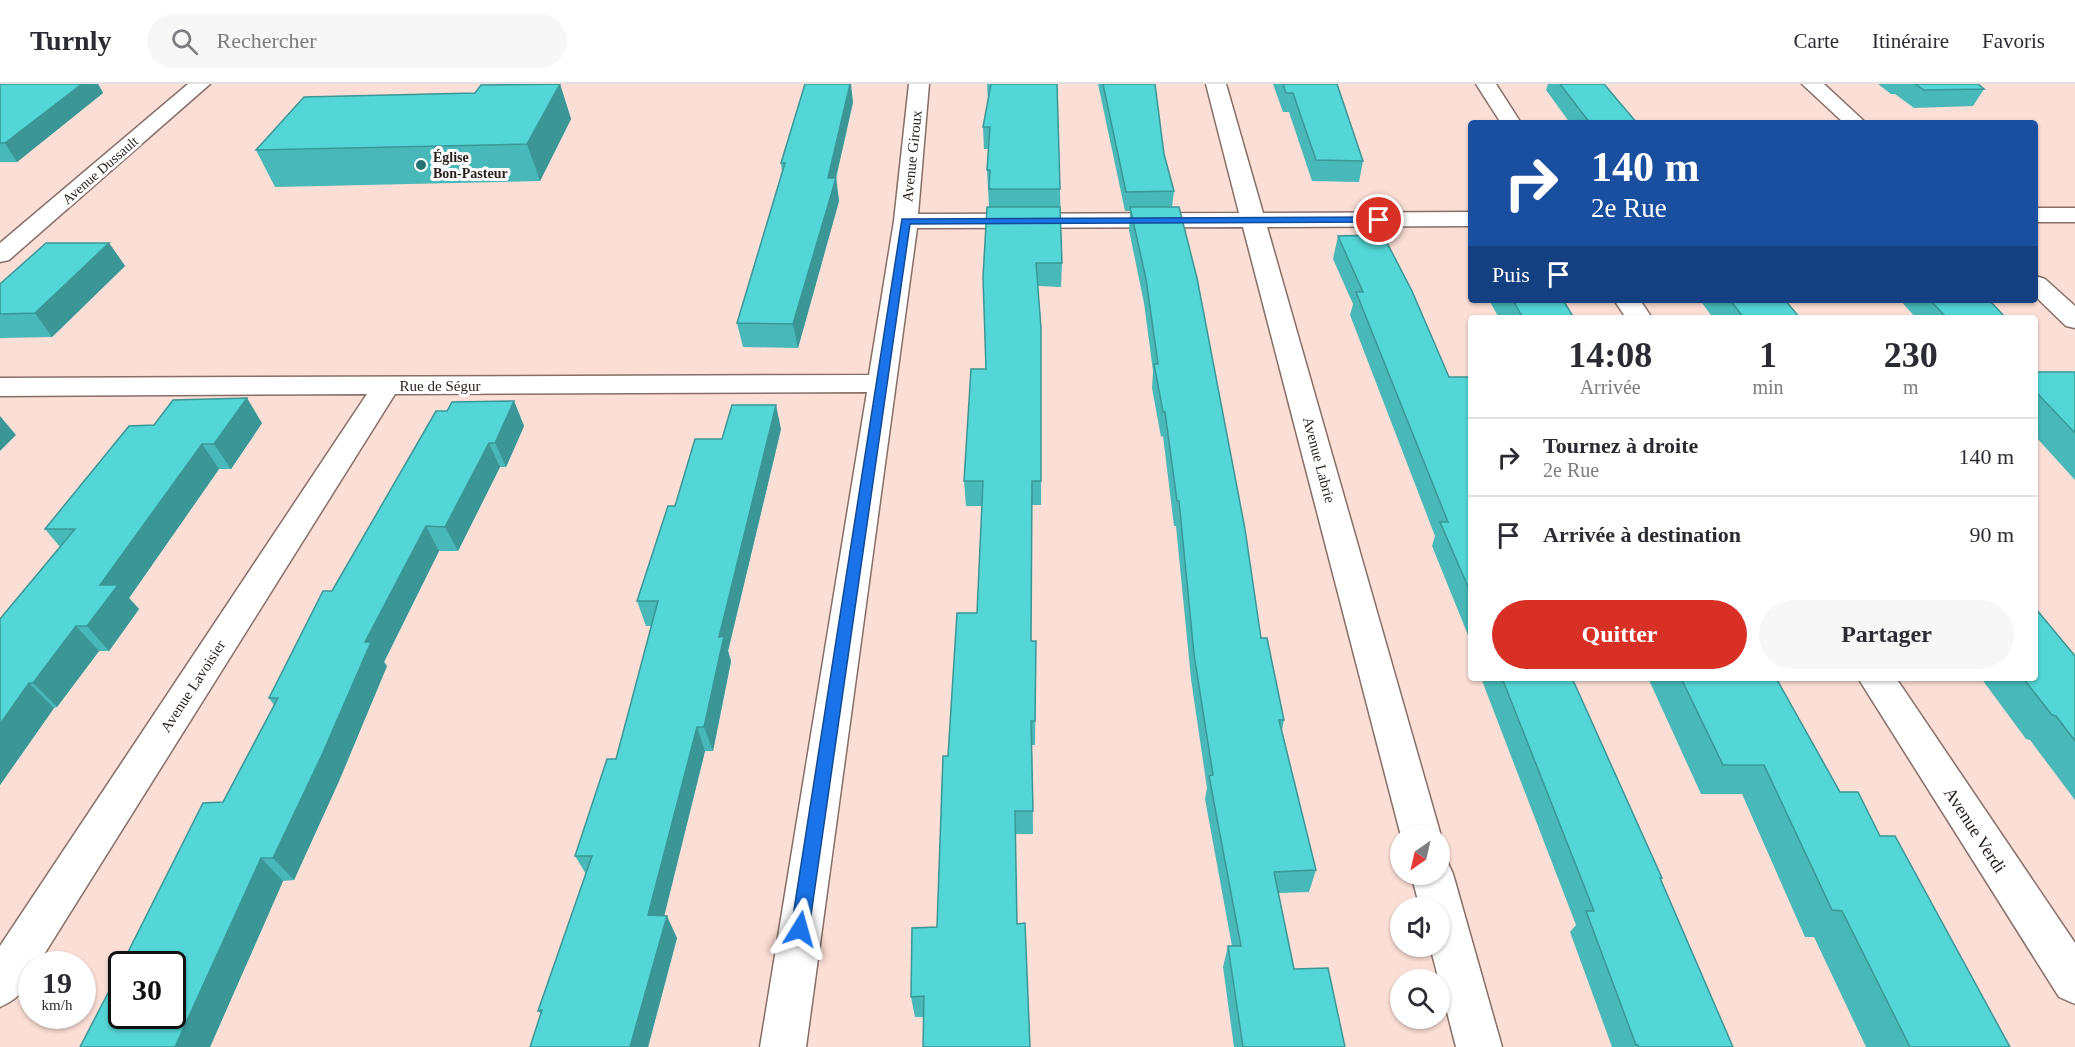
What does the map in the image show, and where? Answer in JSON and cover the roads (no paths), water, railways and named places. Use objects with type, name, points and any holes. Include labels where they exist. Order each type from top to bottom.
[{"type":"street","name":"Avenue Dussault","points":[[0,255],[200,84]]},
{"type":"street","name":"Avenue Giroux","points":[[783,1047],[880,383],[906,221],[919,84]]},
{"type":"street","name":"Avenue Labrie","points":[[1216,84],[1418,825]]},
{"type":"street","points":[[1486,84],[1509,120]]},
{"type":"street","points":[[1812,84],[1853,120]]},
{"type":"street","points":[[2038,215],[2075,215]]},
{"type":"street","points":[[906,221],[1468,219]]},
{"type":"street","points":[[2038,286],[2075,320]]},
{"type":"street","name":"Rue de Ségur","points":[[0,387],[880,383]]},
{"type":"street","name":"Avenue Lavoisier","points":[[0,985],[386,386]]},
{"type":"street","name":"Avenue Verdi","points":[[1878,681],[2075,982]]},
{"type":"street","points":[[1435,885],[1479,1047]]},
{"type":"place","name":"Église Bon-Pasteur","points":[[421,165]]}]
